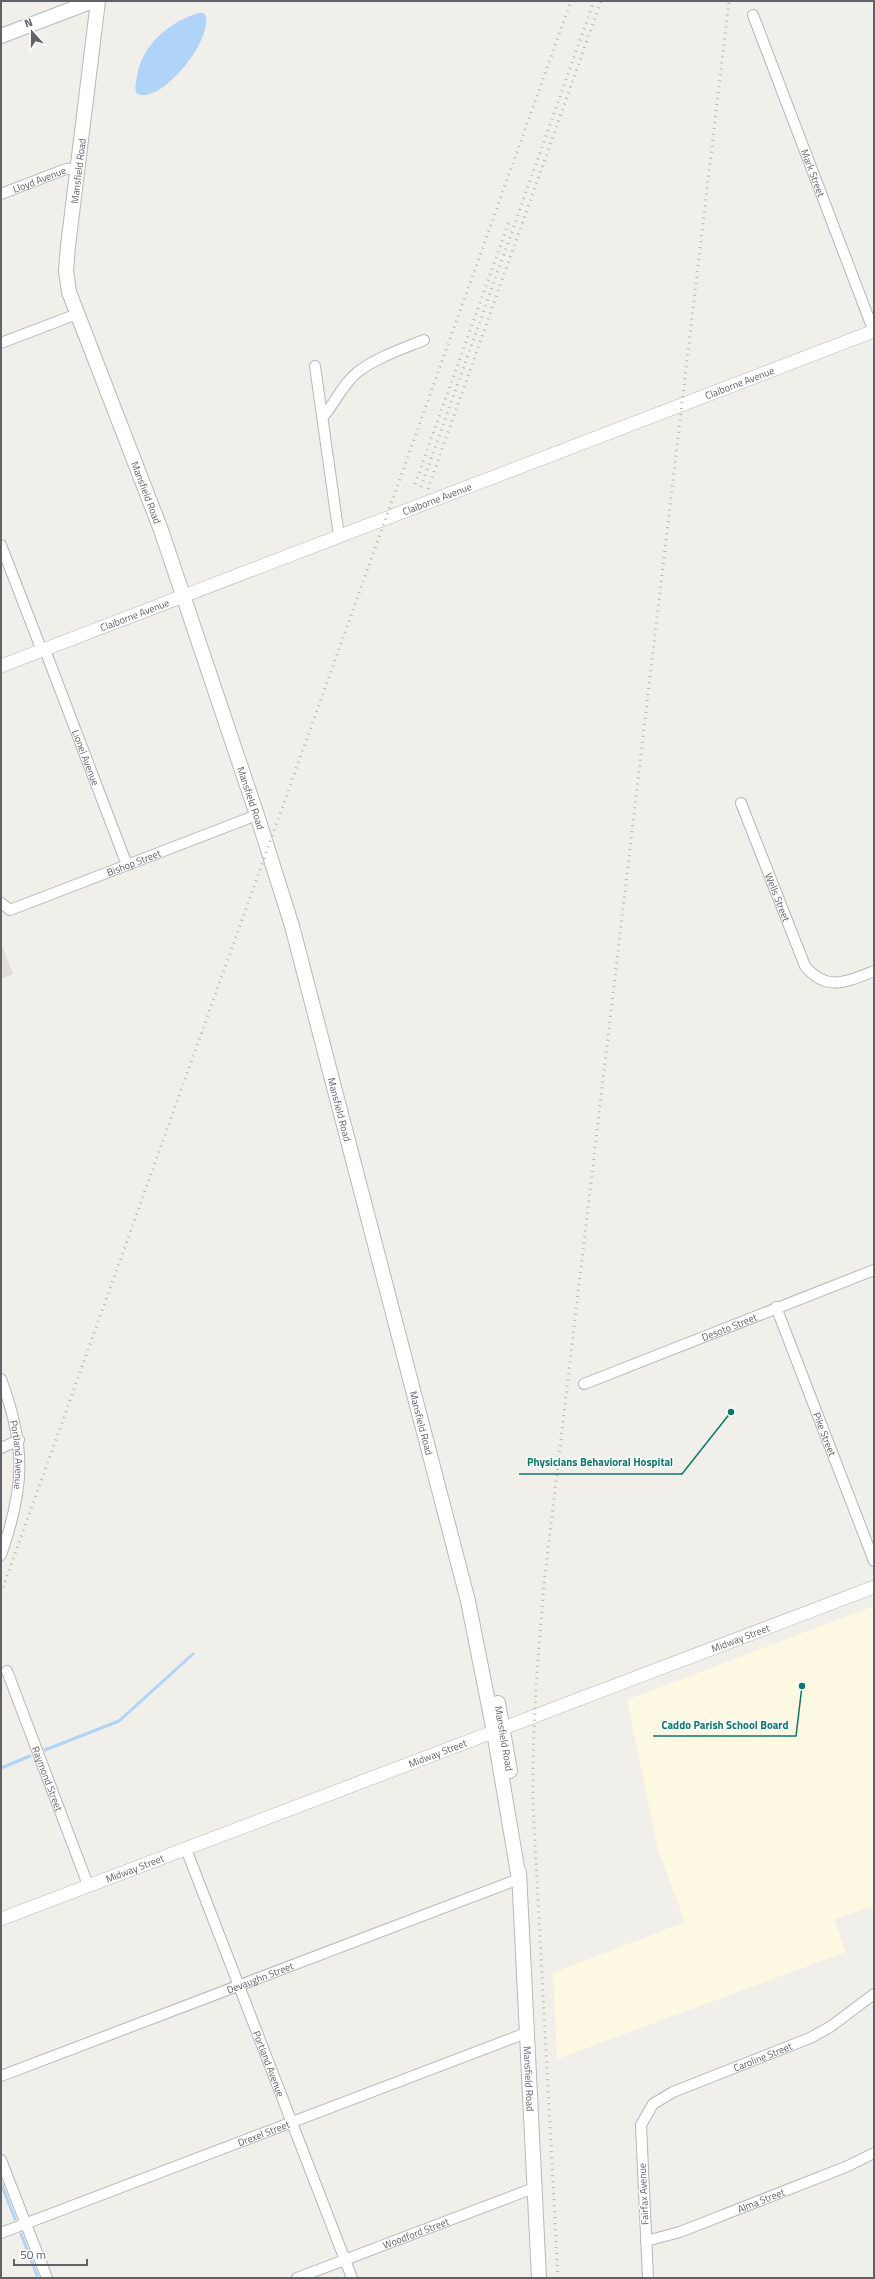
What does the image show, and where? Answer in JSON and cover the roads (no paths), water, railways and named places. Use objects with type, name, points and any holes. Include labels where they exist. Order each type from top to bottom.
[{"type":"main road","points":[[1,36],[93,1]]},
{"type":"main road","name":"Mansfield Road","points":[[98,1],[66,271],[69,292],[161,530],[257,815],[292,926],[468,1601],[477,1626],[516,1810],[539,2278]]},
{"type":"street","name":"Mark Street","points":[[753,15],[874,332]]},
{"type":"street","name":"Lloyd Avenue","points":[[1,194],[66,169],[78,168]]},
{"type":"street","points":[[1,343],[77,314]]},
{"type":"street","name":"Claiborne Avenue","points":[[1,666],[874,332]]},
{"type":"street","points":[[323,417],[348,382],[359,371],[378,359],[424,340]]},
{"type":"street","points":[[315,366],[339,536]]},
{"type":"street","name":"Lionel Avenue","points":[[1,545],[127,865]]},
{"type":"street","name":"Wells Street","points":[[741,802],[800,957],[811,974],[826,982],[840,983],[874,971]]},
{"type":"street","name":"Bishop Street","points":[[1,904],[10,910],[257,815]]},
{"type":"street","name":"Desoto Street","points":[[584,1384],[776,1307],[874,1270]]},
{"type":"street","name":"Pike Street","points":[[776,1307],[874,1561]]},
{"type":"street","name":"Portland Avenue","points":[[1,1379],[15,1419],[19,1440],[19,1482],[1,1555]]},
{"type":"street","points":[[1,1448],[19,1440]]},
{"type":"street","name":"Midway Street","points":[[1,1919],[874,1587]]},
{"type":"street","name":"Raymond Street","points":[[7,1671],[88,1886]]},
{"type":"street","name":"Portland Avenue","points":[[186,1848],[352,2278]]},
{"type":"street","name":"Devaughn Street","points":[[1,2076],[519,1879]]},
{"type":"street","name":"Caroline Street","points":[[648,2111],[662,2097],[673,2092],[810,2038],[830,2027],[874,1994]]},
{"type":"street","name":"Drexel Street","points":[[1,2233],[526,2033]]},
{"type":"street","name":"Fairfax Avenue","points":[[648,2111],[641,2125],[648,2278]]},
{"type":"street","name":"Alma Street","points":[[646,2241],[688,2229],[848,2166],[874,2153]]},
{"type":"street","points":[[1,2160],[47,2278]]},
{"type":"street","name":"Woodford Street","points":[[297,2278],[534,2188]]},
{"type":"water","points":[[199,13],[204,13],[206,23],[203,36],[186,65],[160,89],[148,94],[137,94],[136,85],[140,65],[151,45],[168,28]]},
{"type":"waterway","points":[[45,1750],[119,1721],[193,1654]]},
{"type":"waterway","points":[[1,1768],[30,1756]]},
{"type":"waterway","points":[[1,2183],[15,2219]]},
{"type":"waterway","points":[[21,2234],[38,2278]]},
{"type":"railway","points":[[1,1593],[571,1]]},
{"type":"railway","points":[[421,487],[594,1]]},
{"type":"railway","points":[[428,489],[601,1]]},
{"type":"railway","points":[[558,2278],[533,1804],[533,1747],[538,1662],[545,1576],[729,1]]},
{"type":"railway","points":[[415,484],[510,219]]},
{"type":"place","name":"Physicians Behavioral Hospital","points":[[731,1412]]},
{"type":"place","name":"Caddo Parish School Board","points":[[802,1686]]}]
